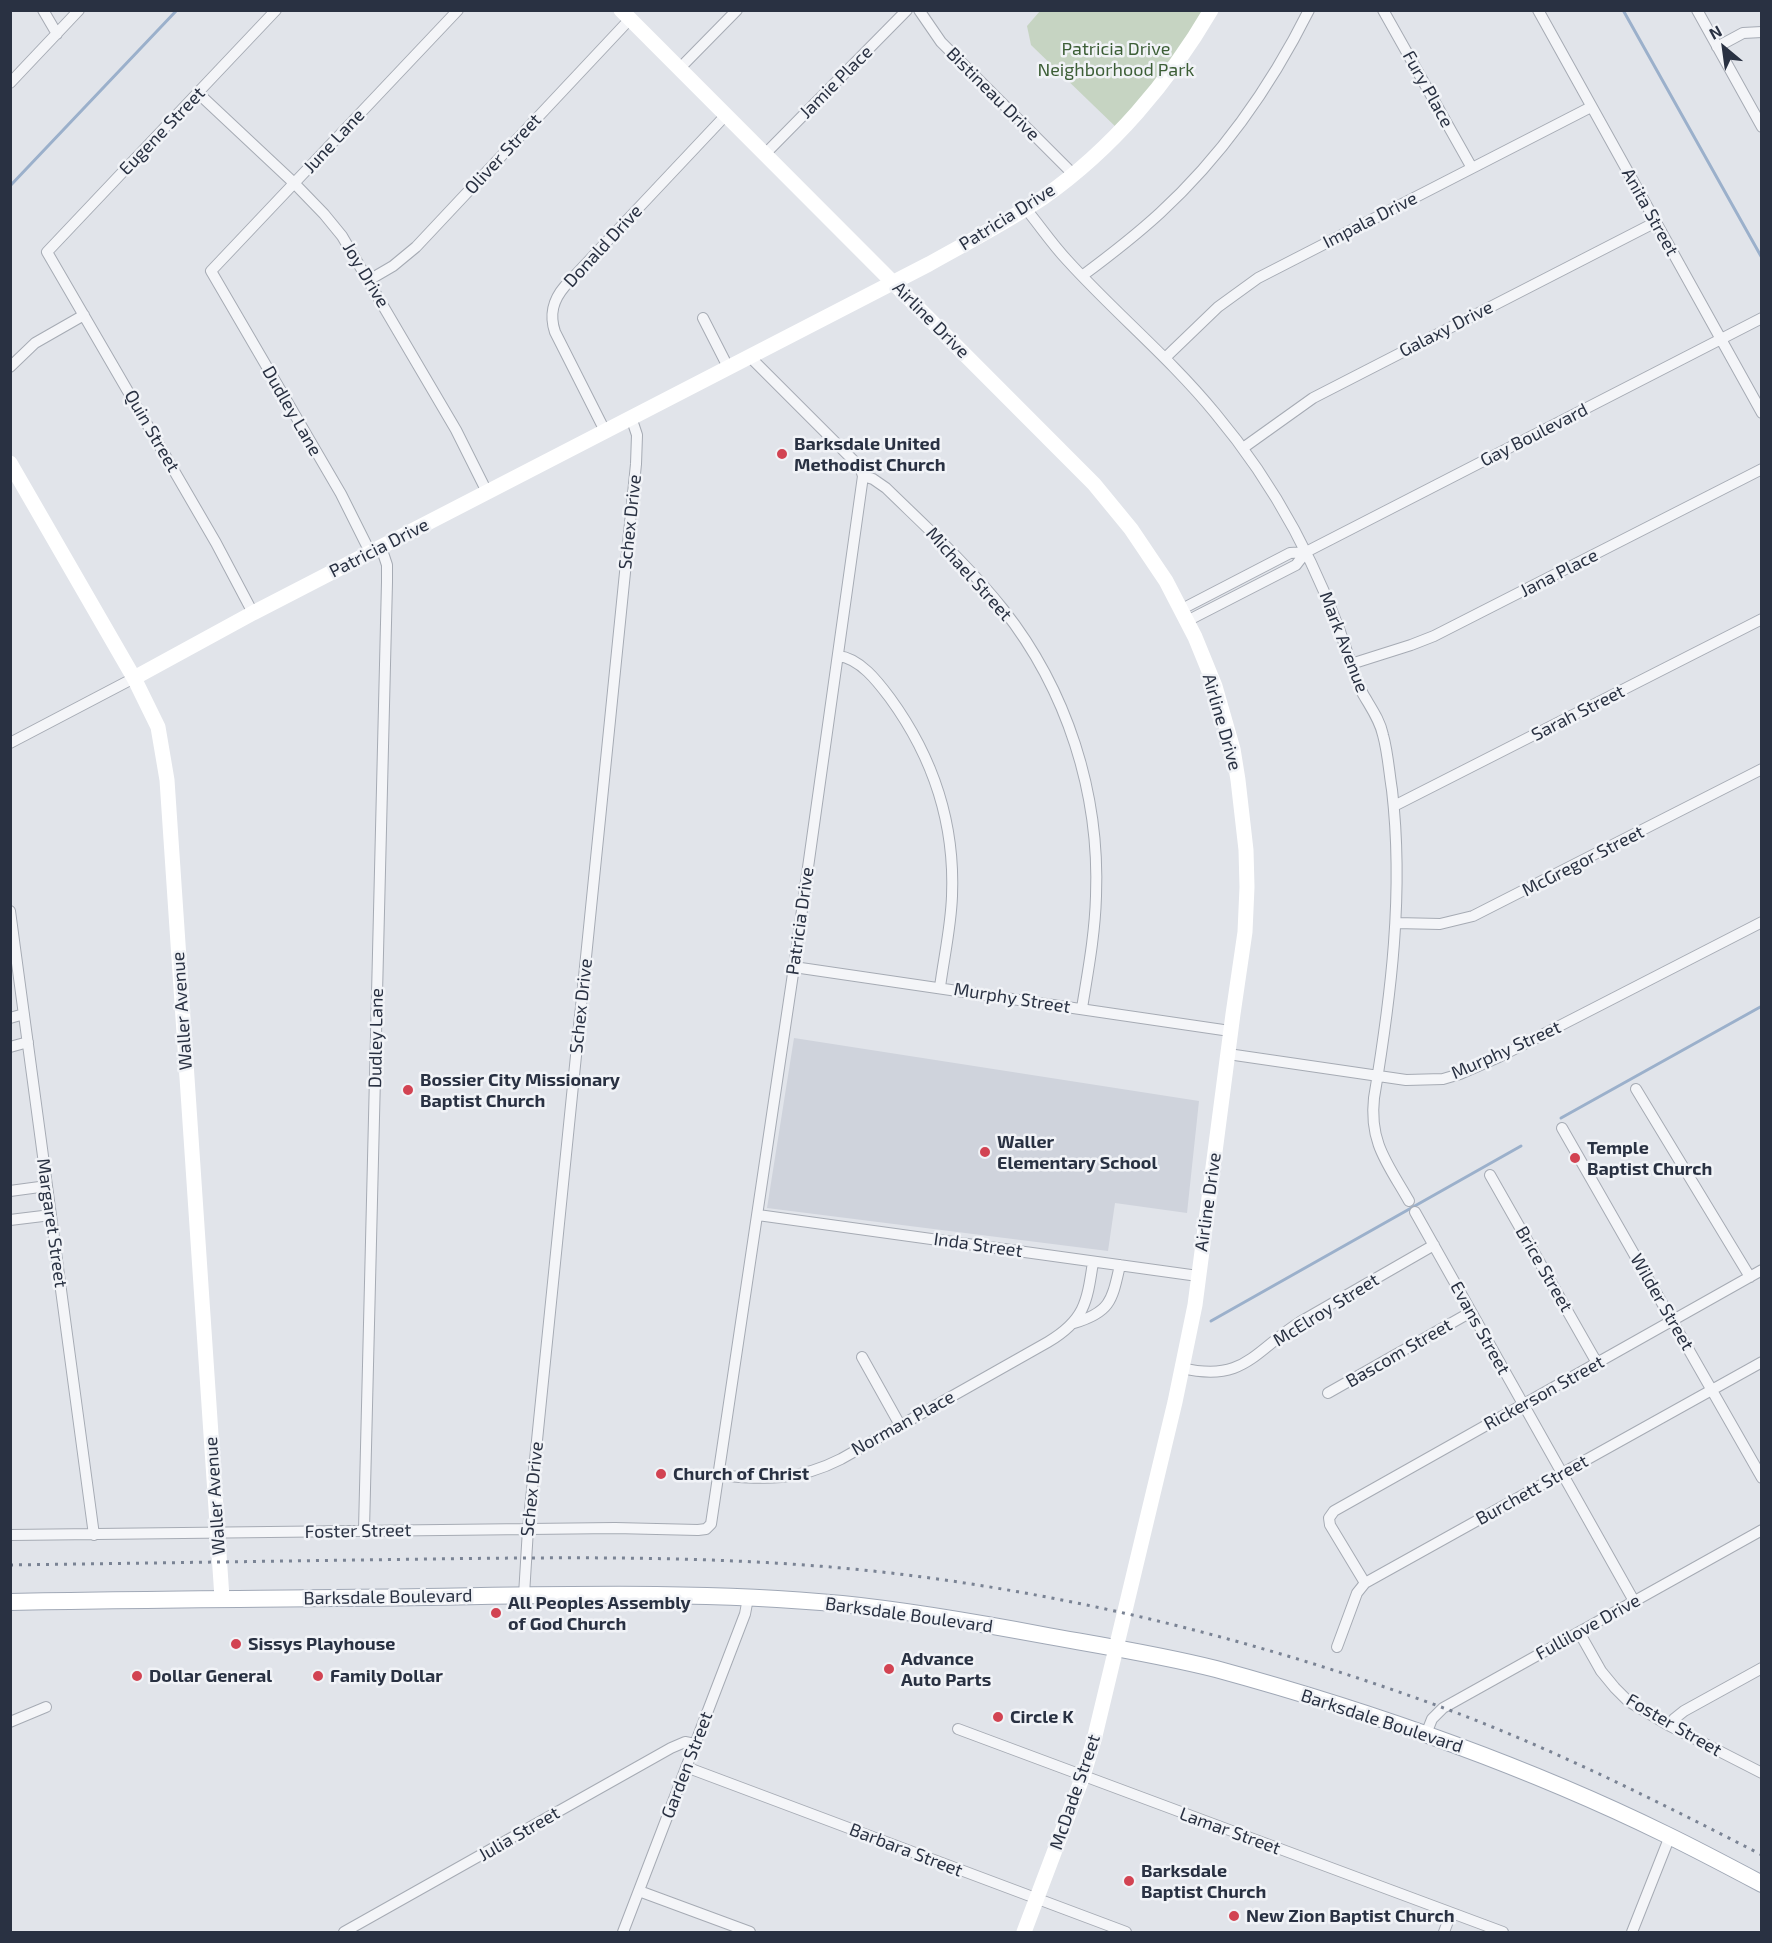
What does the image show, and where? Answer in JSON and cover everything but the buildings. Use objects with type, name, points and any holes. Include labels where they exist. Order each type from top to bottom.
[{"type":"main road","name":"Barksdale Boulevard","points":[[10,1602],[631,1594],[748,1598],[925,1614],[1161,1656],[1265,1683],[1426,1734],[1561,1787],[1670,1836],[1761,1884]]},
{"type":"street","points":[[43,10],[57,34]]},
{"type":"street","points":[[10,83],[79,10]]},
{"type":"street","name":"Eugene Street","points":[[47,252],[276,10]]},
{"type":"street","name":"June Lane","points":[[211,270],[458,10]]},
{"type":"street","points":[[680,68],[737,10]]},
{"type":"street","name":"Jamie Place","points":[[765,154],[907,10]]},
{"type":"street","name":"Bistineau Drive","points":[[919,10],[941,42],[1073,174]]},
{"type":"street","name":"Patricia Drive","points":[[12,738],[134,678],[253,612],[893,282],[1026,209],[1073,174],[1120,130],[1151,96],[1185,52],[1211,10]]},
{"type":"street","points":[[1082,276],[1147,224],[1211,161],[1266,87],[1309,10]]},
{"type":"street","name":"Fury Place","points":[[1383,10],[1472,168]]},
{"type":"street","name":"Anita Street","points":[[1538,10],[1761,414]]},
{"type":"street","points":[[1697,10],[1761,128]]},
{"type":"street","name":"Airline Drive","points":[[626,15],[1094,484],[1144,548],[1184,615],[1215,686],[1233,749],[1243,814],[1246,850],[1245,932],[1195,1305],[1115,1648]]},
{"type":"street","name":"Oliver Street","points":[[369,280],[393,266],[416,247],[626,15]]},
{"type":"street","points":[[1717,47],[1743,33],[1761,32]]},
{"type":"street","name":"Joy Drive","points":[[198,93],[294,183],[337,228],[456,430],[487,492]]},
{"type":"street","name":"Impala Drive","points":[[1165,358],[1218,307],[1275,268],[1591,107]]},
{"type":"street","name":"Donald Drive","points":[[605,431],[555,332],[552,316],[555,300],[565,286],[726,115]]},
{"type":"street","name":"Mark Avenue","points":[[1026,209],[1052,243],[1082,276],[1193,387],[1243,448],[1279,500],[1337,619],[1359,686],[1376,716],[1383,735],[1394,807],[1397,860],[1393,958],[1373,1108],[1375,1136],[1409,1201]]},
{"type":"street","name":"Galaxy Drive","points":[[1243,448],[1313,398],[1656,222]]},
{"type":"street","name":"Quin Street","points":[[47,252],[216,543],[253,612]]},
{"type":"street","name":"Dudley Lane","points":[[211,270],[341,494],[387,566],[364,1530]]},
{"type":"street","points":[[10,367],[35,344],[84,315]]},
{"type":"street","points":[[704,318],[728,367]]},
{"type":"street","name":"Gay Boulevard","points":[[1184,615],[1290,553],[1306,552],[1761,318]]},
{"type":"street","points":[[748,356],[860,467],[863,476]]},
{"type":"street","name":"Schex Drive","points":[[524,1595],[528,1529],[636,464],[637,435],[631,417]]},
{"type":"street","name":"Waller Avenue","points":[[10,463],[134,678],[158,727],[165,760],[222,1598]]},
{"type":"street","name":"Jana Place","points":[[1351,664],[1434,636],[1761,469]]},
{"type":"street","name":"Patricia Drive","points":[[706,1529],[712,1520],[758,1215],[863,476]]},
{"type":"street","name":"Michael Street","points":[[863,476],[873,479],[886,488],[991,595],[1028,644],[1062,709],[1082,768],[1092,813],[1096,853],[1095,919],[1082,1008]]},
{"type":"street","name":"Sarah Street","points":[[1394,807],[1761,619]]},
{"type":"street","points":[[838,656],[847,657],[859,664],[893,702],[923,752],[943,805],[951,856],[952,896],[940,987]]},
{"type":"street","name":"McGregor Street","points":[[1396,923],[1440,924],[1473,916],[1761,769]]},
{"type":"street","name":"Margaret Street","points":[[10,911],[94,1535]]},
{"type":"street","name":"Murphy Street","points":[[1228,1054],[1377,1077],[1426,1080],[1452,1076],[1479,1066],[1761,922]]},
{"type":"street","name":"Murphy Street","points":[[794,966],[1230,1031]]},
{"type":"street","points":[[10,1018],[24,1014]]},
{"type":"street","points":[[10,1047],[28,1042]]},
{"type":"street","points":[[1636,1089],[1750,1277]]},
{"type":"street","name":"Wilder Street","points":[[1562,1128],[1761,1478]]},
{"type":"street","name":"Brice Street","points":[[1490,1175],[1597,1363]]},
{"type":"street","points":[[10,1191],[47,1186]]},
{"type":"street","name":"Evans Street","points":[[1415,1212],[1634,1601]]},
{"type":"street","points":[[10,1220],[51,1215]]},
{"type":"street","name":"Inda Street","points":[[758,1215],[1198,1276]]},
{"type":"street","name":"McElroy Street","points":[[1182,1368],[1200,1372],[1220,1372],[1250,1361],[1279,1336],[1300,1322],[1434,1245]]},
{"type":"street","name":"Norman Place","points":[[1074,1323],[1086,1299],[1093,1262]]},
{"type":"street","name":"Norman Place","points":[[718,1475],[779,1479],[829,1465],[1048,1342],[1074,1323],[1092,1317],[1112,1300],[1120,1265]]},
{"type":"street","name":"Rickerson Street","points":[[1365,1583],[1330,1525],[1329,1518],[1338,1508],[1761,1270]]},
{"type":"street","name":"Bascom Street","points":[[1328,1394],[1471,1312]]},
{"type":"street","points":[[862,1357],[900,1425]]},
{"type":"street","name":"Burchett Street","points":[[1365,1583],[1761,1362]]},
{"type":"street","name":"Foster Street","points":[[10,1535],[217,1534],[364,1530],[706,1529]]},
{"type":"street","name":"Fullilove Drive","points":[[1426,1734],[1432,1719],[1443,1708],[1761,1530]]},
{"type":"street","points":[[1337,1647],[1356,1593],[1365,1583]]},
{"type":"street","name":"Garden Street","points":[[623,1932],[745,1614],[748,1598]]},
{"type":"street","name":"Foster Street","points":[[1579,1632],[1602,1671],[1620,1695],[1670,1726],[1761,1773]]},
{"type":"street","name":"McDade Street","points":[[1024,1932],[1083,1776],[1094,1740],[1115,1648]]},
{"type":"street","points":[[1670,1726],[1674,1719],[1684,1711],[1761,1668]]},
{"type":"street","points":[[10,1722],[46,1707]]},
{"type":"street","name":"Lamar Street","points":[[958,1729],[1503,1932]]},
{"type":"street","name":"Julia Street","points":[[344,1932],[671,1748],[685,1742],[695,1744]]},
{"type":"street","name":"Barbara Street","points":[[686,1767],[1126,1932]]},
{"type":"street","points":[[1632,1932],[1670,1836]]},
{"type":"street","points":[[639,1890],[750,1932]]},
{"type":"street","points":[[1444,1932],[1451,1913]]},
{"type":"shaded area","name":"Waller Elementary School","points":[[794,1038],[1199,1101],[1187,1213],[1115,1203],[1108,1251],[767,1208]]},
{"type":"green space","name":"Patricia Drive Neighborhood Park","points":[[1040,11],[1210,11],[1120,131],[1031,45],[1027,26]]},
{"type":"waterway","points":[[10,186],[177,10]]},
{"type":"waterway","points":[[1623,10],[1762,258]]},
{"type":"waterway","points":[[1561,1118],[1762,1006]]},
{"type":"waterway","points":[[1211,1321],[1521,1146]]},
{"type":"railway","points":[[10,1565],[488,1558],[671,1559],[854,1569],[1049,1597],[1248,1644],[1441,1707],[1564,1758],[1644,1795],[1762,1855]]},
{"type":"place","name":"Barksdale United Methodist Church","points":[[782,454]]},
{"type":"place","name":"Bossier City Missionary Baptist Church","points":[[408,1090]]},
{"type":"place","name":"Waller Elementary School","points":[[985,1152]]},
{"type":"place","name":"Temple Baptist Church","points":[[1575,1158]]},
{"type":"place","name":"Church of Christ","points":[[661,1474]]},
{"type":"place","name":"All Peoples Assembly of God Church","points":[[496,1613]]},
{"type":"place","name":"Sissys Playhouse","points":[[236,1644]]},
{"type":"place","name":"Advance Auto Parts","points":[[889,1669]]},
{"type":"place","name":"Dollar General","points":[[137,1676]]},
{"type":"place","name":"Family Dollar","points":[[318,1676]]},
{"type":"place","name":"Circle K","points":[[998,1717]]},
{"type":"place","name":"Barksdale Baptist Church","points":[[1129,1881]]},
{"type":"place","name":"New Zion Baptist Church","points":[[1234,1916]]}]
